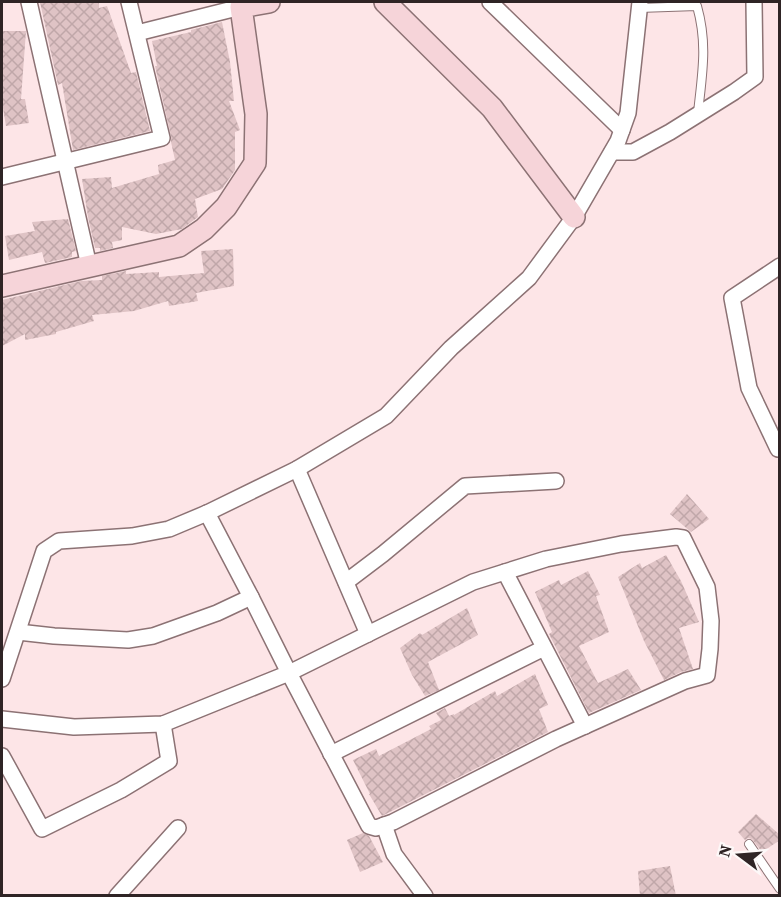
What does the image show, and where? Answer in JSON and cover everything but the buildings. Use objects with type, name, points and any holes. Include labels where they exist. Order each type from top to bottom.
[{"type":"street","points":[[29,2],[89,266]]},
{"type":"street","points":[[2,177],[162,138],[129,2]]},
{"type":"street","points":[[137,33],[240,4],[269,2]]},
{"type":"street","points":[[385,2],[492,108],[574,217]]},
{"type":"street","points":[[490,2],[622,130]]},
{"type":"street","points":[[612,152],[633,152],[698,115],[755,77],[754,2]]},
{"type":"street","points":[[2,286],[179,246],[204,229],[226,207],[255,163],[256,114],[240,4]]},
{"type":"street","points":[[2,679],[44,551],[59,541],[132,536],[169,529],[297,469],[387,416],[451,348],[529,278],[574,217],[618,141],[628,113],[640,5]]},
{"type":"street","points":[[778,449],[749,388],[732,298],[780,266]]},
{"type":"street","points":[[297,469],[368,634]]},
{"type":"street","points":[[346,582],[465,486],[556,481]]},
{"type":"street","points":[[2,719],[74,727],[163,724],[289,673],[474,582],[546,559],[621,544],[675,537],[682,538],[707,587],[711,621],[707,675],[685,681],[556,739],[393,822],[376,828],[369,826],[289,673],[207,513]]},
{"type":"street","points":[[505,572],[585,726]]},
{"type":"street","points":[[18,632],[128,640],[153,636],[217,613],[251,597]]},
{"type":"street","points":[[331,754],[544,648]]},
{"type":"street","points":[[2,756],[42,829],[121,790],[169,761],[163,724]]},
{"type":"street","points":[[384,825],[394,854],[425,896]]},
{"type":"street","points":[[117,896],[178,828]]},
{"type":"lane","points":[[640,5],[697,6],[702,24],[704,58],[698,115]]},
{"type":"lane","points":[[748,844],[780,889]]}]
